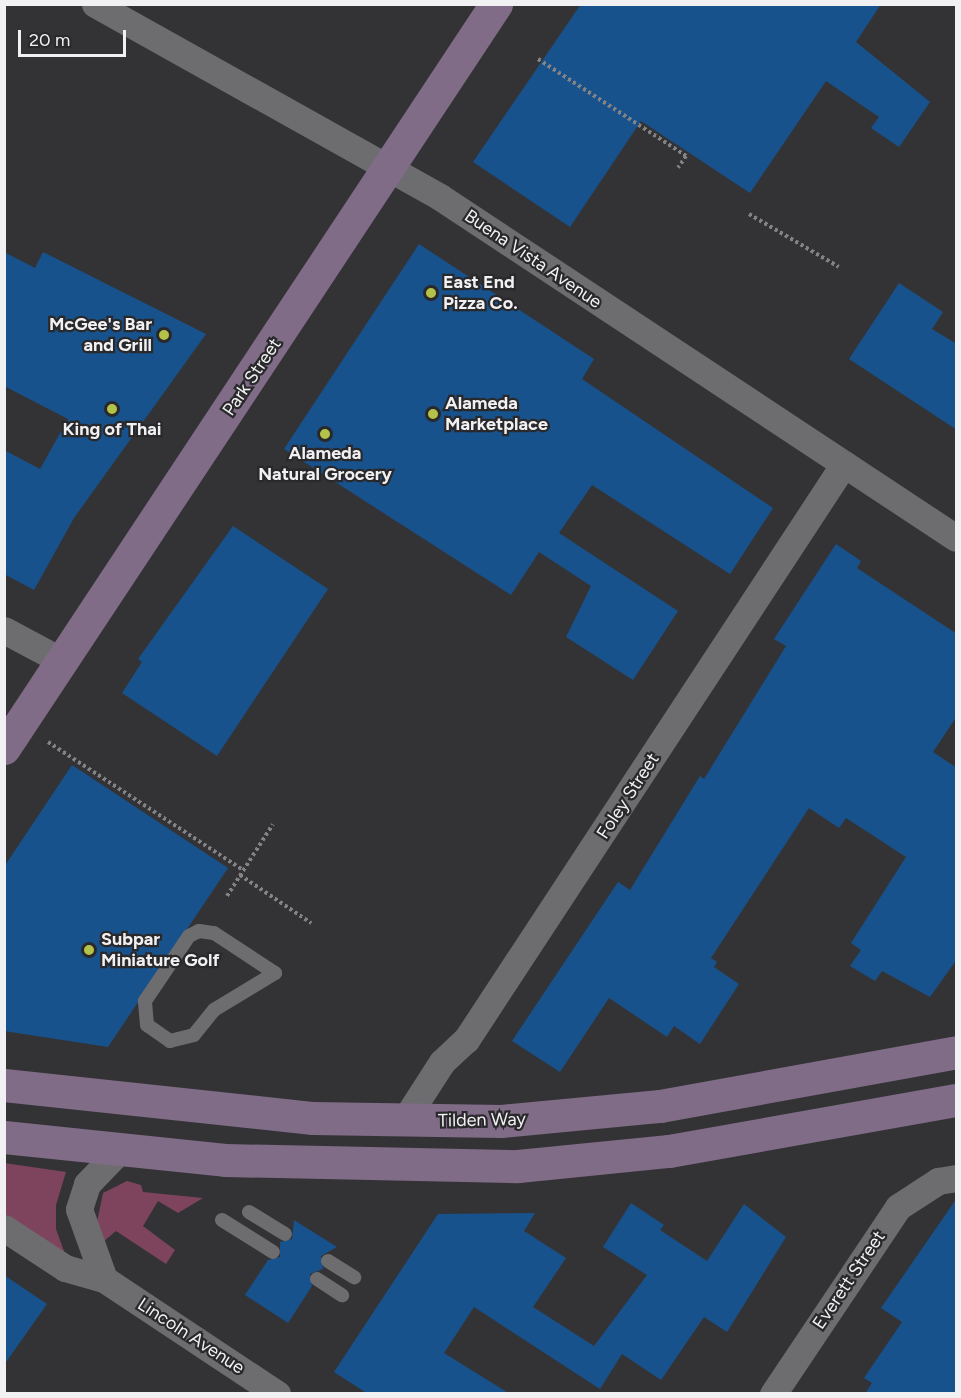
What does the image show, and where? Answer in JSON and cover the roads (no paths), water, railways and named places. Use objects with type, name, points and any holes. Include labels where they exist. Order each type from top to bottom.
[{"type":"main road","name":"Park Street","points":[[13,736],[496,4]]},
{"type":"main road","name":"Tilden Way","points":[[4,1085],[231,1112],[404,1121],[592,1115],[957,1052]]},
{"type":"main road","points":[[4,1137],[119,1151],[374,1166],[518,1166],[669,1151],[957,1100]]},
{"type":"street","name":"Buena Vista Avenue","points":[[95,4],[390,167],[957,537]]},
{"type":"street","name":"Foley Street","points":[[404,1121],[442,1062],[466,1040],[844,464]]},
{"type":"street","points":[[4,630],[62,661]]},
{"type":"street","points":[[104,1279],[79,1209],[87,1184],[119,1151]]},
{"type":"street","name":"Everett Street","points":[[773,1394],[898,1207],[947,1179]]},
{"type":"street","name":"Lincoln Avenue","points":[[4,1228],[65,1268],[104,1279],[277,1394]]},
{"type":"lane","points":[[199,931],[214,933],[275,973],[214,1010],[195,1035],[170,1041],[147,1025],[145,1001],[189,936],[199,931]]},
{"type":"lane","points":[[249,1212],[285,1234]]},
{"type":"lane","points":[[222,1220],[273,1252]]},
{"type":"lane","points":[[328,1261],[354,1278]]},
{"type":"lane","points":[[316,1279],[342,1296]]},
{"type":"place","name":"East End Pizza Co.","points":[[431,293]]},
{"type":"place","name":"McGee's Bar and Grill","points":[[164,335]]},
{"type":"place","name":"King of Thai","points":[[112,409]]},
{"type":"place","name":"Alameda Marketplace","points":[[433,414]]},
{"type":"place","name":"Alameda Natural Grocery","points":[[325,434]]},
{"type":"place","name":"Subpar Miniature Golf","points":[[89,950]]}]
